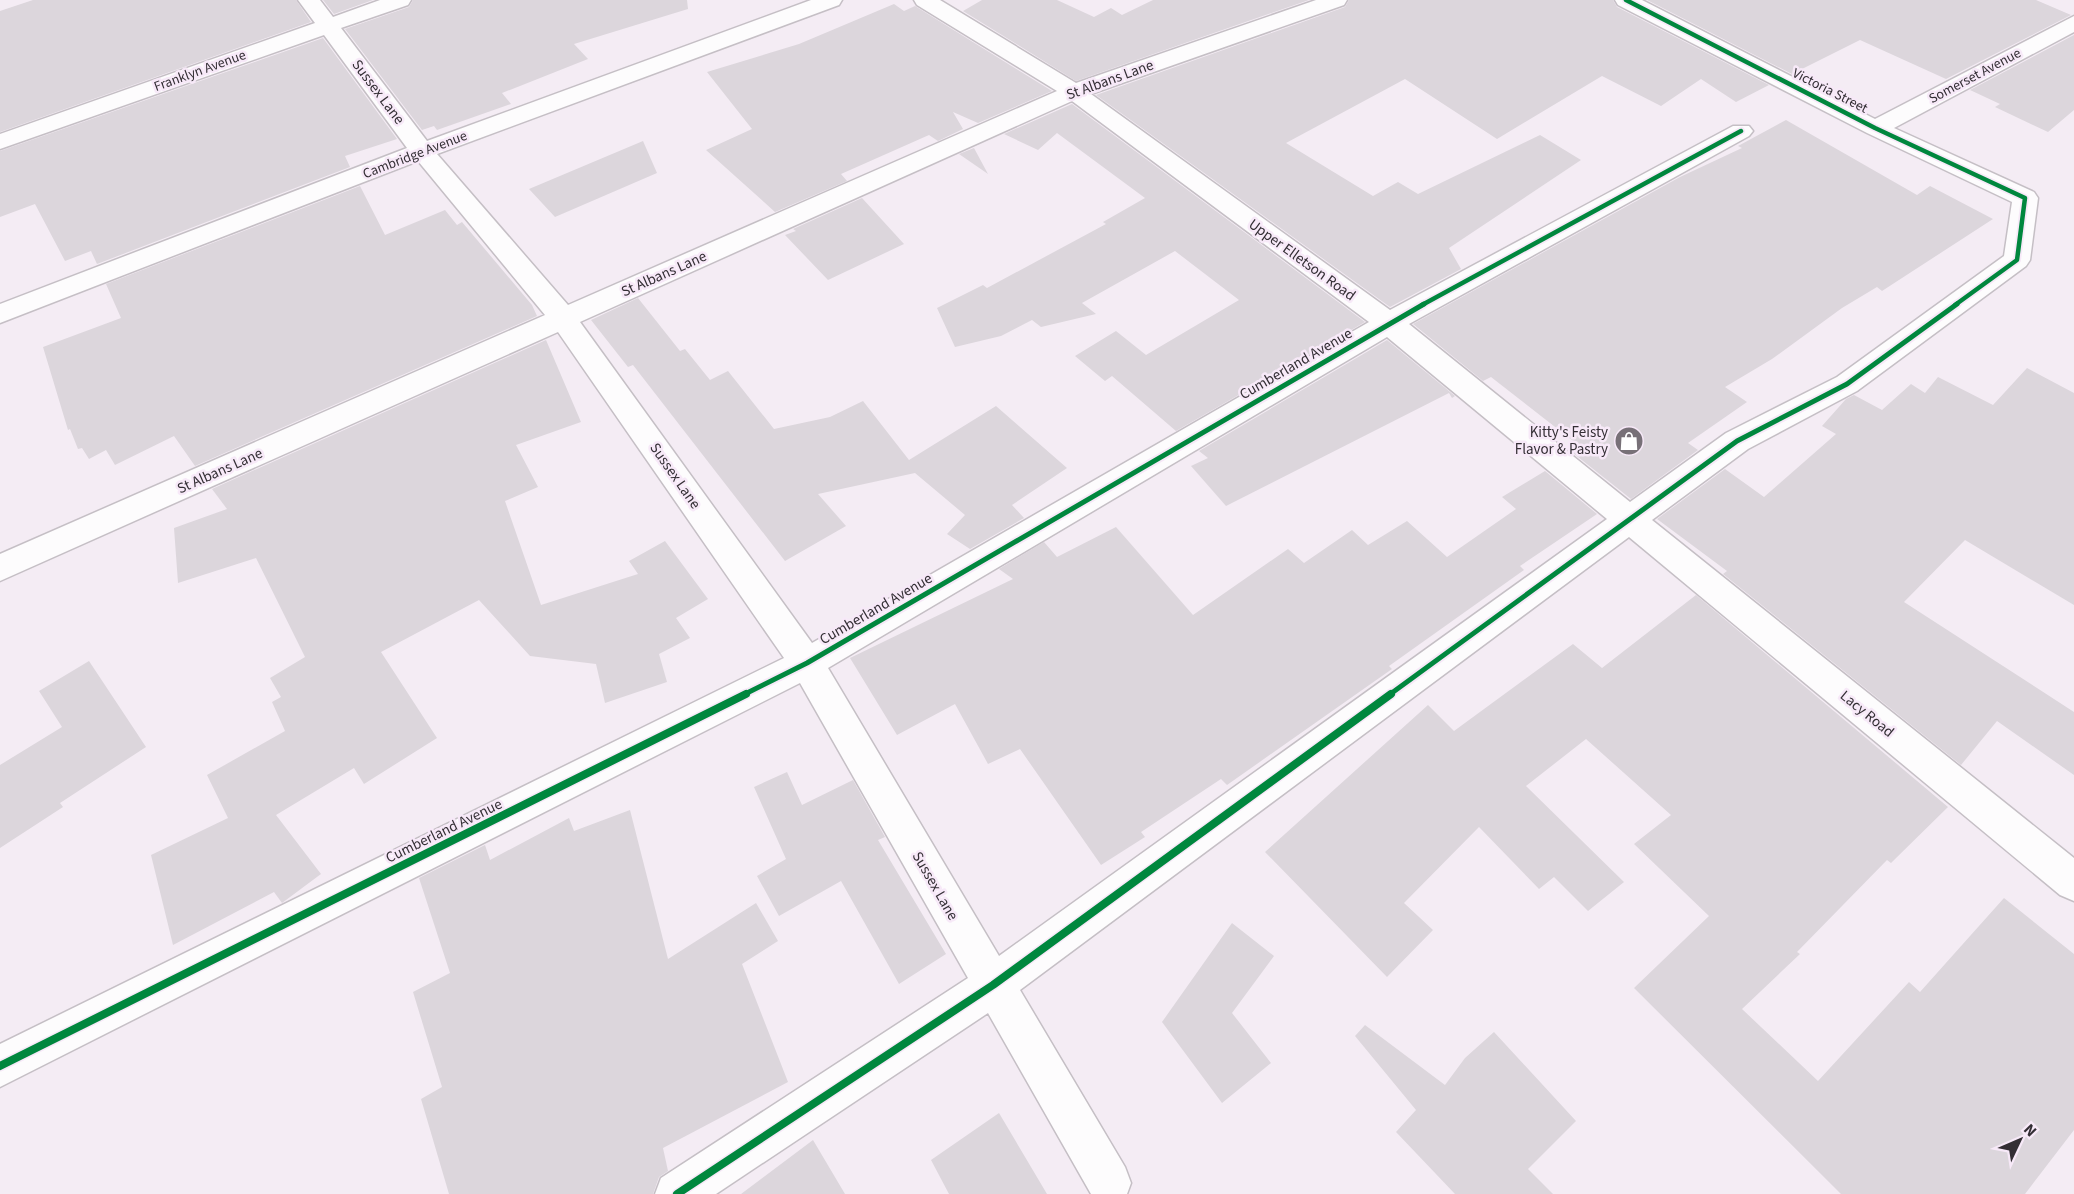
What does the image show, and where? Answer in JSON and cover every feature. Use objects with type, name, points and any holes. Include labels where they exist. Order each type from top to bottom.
[{"type":"street","name":"Sussex Lane","points":[[309,0],[422,151],[563,318],[807,663],[1109,1183]]},
{"type":"street","name":"Franklyn Avenue","points":[[0,142],[400,0]]},
{"type":"street","name":"Cambridge Avenue","points":[[0,314],[422,151],[831,0]]},
{"type":"street","name":"Upper Elletson Road","points":[[925,0],[1074,92],[1389,323],[1660,546]]},
{"type":"street","name":"St Albans Lane","points":[[0,568],[1074,92],[1336,0]]},
{"type":"street","name":"Victoria Street","points":[[1626,0],[1875,128],[2025,198],[2017,260],[1847,384],[1737,441],[1628,520]]},
{"type":"street","points":[[1647,11],[1671,0]]},
{"type":"street","name":"Somerset Avenue","points":[[1875,128],[2074,23]]},
{"type":"street","name":"Cumberland Avenue","points":[[0,1066],[807,663],[1389,323],[1741,131]]},
{"type":"street","points":[[677,1194],[993,985],[1628,520]]},
{"type":"street","name":"Lacy Road","points":[[1660,546],[2074,882]]},
{"type":"building","points":[[33,0],[296,0],[311,22],[0,132],[0,11]]},
{"type":"building","points":[[323,0],[373,0],[334,14]]},
{"type":"building","points":[[413,0],[687,0],[688,9],[574,44],[588,59],[502,93],[511,104],[437,130],[434,126],[422,130],[345,29],[409,7]]},
{"type":"building","points":[[982,0],[1057,0],[1094,17],[1111,8],[1122,15],[1153,0],[1309,0],[1076,81],[963,11]]},
{"type":"building","points":[[1349,0],[1613,0],[1617,7],[1769,85],[1736,102],[1701,79],[1661,106],[1602,76],[1497,139],[1405,79],[1286,143],[1373,196],[1398,182],[1418,194],[1540,135],[1581,160],[1449,248],[1461,269],[1390,307],[1096,95],[1345,7]]},
{"type":"building","points":[[1647,0],[2036,0],[2071,15],[1946,79],[1860,40],[1792,74]]},
{"type":"building","points":[[894,4],[904,11],[915,6],[1052,91],[978,123],[953,112],[963,129],[938,141],[929,135],[841,174],[847,181],[775,212],[706,150],[752,129],[707,72],[799,44]]},
{"type":"building","points":[[2074,35],[2074,110],[2048,132],[1995,107],[2000,104],[1970,90]]},
{"type":"building","points":[[323,38],[397,139],[345,156],[350,167],[97,264],[91,251],[65,261],[35,204],[0,217],[0,151]]},
{"type":"building","points":[[1072,104],[1365,322],[1176,431],[1112,376],[1105,381],[1075,356],[1116,331],[1146,355],[1239,300],[1175,251],[1082,303],[1096,314],[1041,327],[1032,320],[1001,336],[955,347],[937,308],[983,285],[987,288],[1106,224],[1103,222],[1145,198],[1057,133],[1038,150],[1004,134]]},
{"type":"building","points":[[1786,120],[1917,195],[1930,186],[1993,219],[1882,291],[1877,287],[1842,308],[1772,359],[1725,387],[1747,402],[1688,443],[1698,450],[1631,499],[1573,453],[1582,448],[1491,377],[1483,381],[1413,324],[1680,177],[1742,148],[1738,146]]},
{"type":"building","points":[[643,141],[657,173],[555,217],[529,189]]},
{"type":"building","points":[[974,148],[988,174],[959,154]]},
{"type":"building","points":[[360,186],[385,235],[445,210],[457,225],[462,222],[532,305],[537,316],[195,466],[174,436],[115,465],[106,450],[89,459],[82,448],[78,449],[70,429],[68,430],[43,347],[121,318],[106,284]]},
{"type":"building","points":[[862,198],[904,244],[828,280],[785,235],[796,231],[793,229]]},
{"type":"building","points":[[638,298],[680,351],[685,349],[710,380],[728,371],[774,429],[830,417],[863,401],[909,460],[996,406],[1067,468],[1012,505],[1024,518],[970,549],[947,534],[965,515],[915,473],[818,494],[846,526],[785,561],[633,365],[628,367],[591,320]]},
{"type":"building","points":[[546,340],[581,422],[516,445],[538,487],[505,501],[541,605],[638,574],[629,561],[665,541],[708,599],[676,618],[690,638],[659,654],[667,682],[605,703],[596,664],[530,656],[479,600],[381,652],[437,738],[364,784],[354,768],[276,815],[321,874],[282,903],[274,892],[173,945],[151,855],[228,818],[207,775],[285,731],[272,702],[281,697],[270,678],[305,657],[256,558],[178,583],[174,528],[227,509],[212,489]]},
{"type":"building","points":[[1387,340],[1455,396],[1452,398],[1449,393],[1226,506],[1191,466],[1208,458],[1199,451]]},
{"type":"building","points":[[2027,368],[2074,393],[2074,605],[1965,540],[1904,602],[2074,712],[2074,775],[1997,721],[1961,765],[1723,574],[1727,571],[1657,519],[1725,469],[1764,497],[1836,434],[1822,426],[1846,399],[1854,395],[1882,410],[1911,384],[1925,393],[1938,377],[1993,405]]},
{"type":"building","points":[[1545,471],[1597,514],[1520,566],[1524,570],[1389,666],[1392,669],[1227,785],[1221,779],[1141,832],[1145,837],[1101,865],[1020,749],[988,764],[955,704],[897,735],[850,658],[1013,579],[999,569],[1044,542],[1057,557],[1116,527],[1193,615],[1288,549],[1304,563],[1352,530],[1368,545],[1407,521],[1447,557],[1516,509],[1502,497]]},
{"type":"building","points":[[1696,595],[1948,807],[1891,863],[1887,860],[1797,952],[1800,954],[1742,1009],[1818,1081],[1909,982],[1920,992],[2004,898],[2074,954],[2074,1130],[2025,1194],[1841,1194],[1634,988],[1709,916],[1634,844],[1671,815],[1586,739],[1526,786],[1624,882],[1588,911],[1554,877],[1539,889],[1479,827],[1404,903],[1433,930],[1387,977],[1265,852],[1428,705],[1454,731],[1573,644],[1602,668]]},
{"type":"building","points":[[89,661],[146,747],[60,803],[63,807],[0,848],[0,765],[62,727],[39,691]]},
{"type":"building","points":[[787,772],[802,805],[853,780],[885,837],[878,840],[946,954],[899,984],[841,881],[779,916],[757,876],[786,859],[754,787]]},
{"type":"building","points":[[630,810],[668,959],[756,903],[778,941],[742,964],[788,1082],[663,1148],[668,1171],[659,1177],[653,1194],[449,1194],[421,1099],[442,1087],[413,992],[450,973],[419,878],[485,845],[490,860],[569,818],[574,831]]},
{"type":"building","points":[[1232,923],[1274,956],[1232,1013],[1271,1063],[1222,1103],[1162,1022]]},
{"type":"building","points":[[1365,1025],[1445,1085],[1465,1058],[1494,1032],[1576,1121],[1528,1169],[1553,1194],[1455,1194],[1396,1132],[1416,1110],[1355,1036]]},
{"type":"building","points":[[999,1113],[1047,1194],[949,1194],[931,1160]]},
{"type":"building","points":[[813,1140],[845,1194],[741,1194]]},
{"type":"cycle path","points":[[677,1194],[993,985],[1737,441],[1847,384],[2017,260],[2025,198],[1875,128],[1626,0]]},
{"type":"cycle path","points":[[0,1066],[807,663],[1389,323],[1741,131]]},
{"type":"place","name":"Kitty's Feisty Flavor & Pastry","points":[[1629,441]]}]
